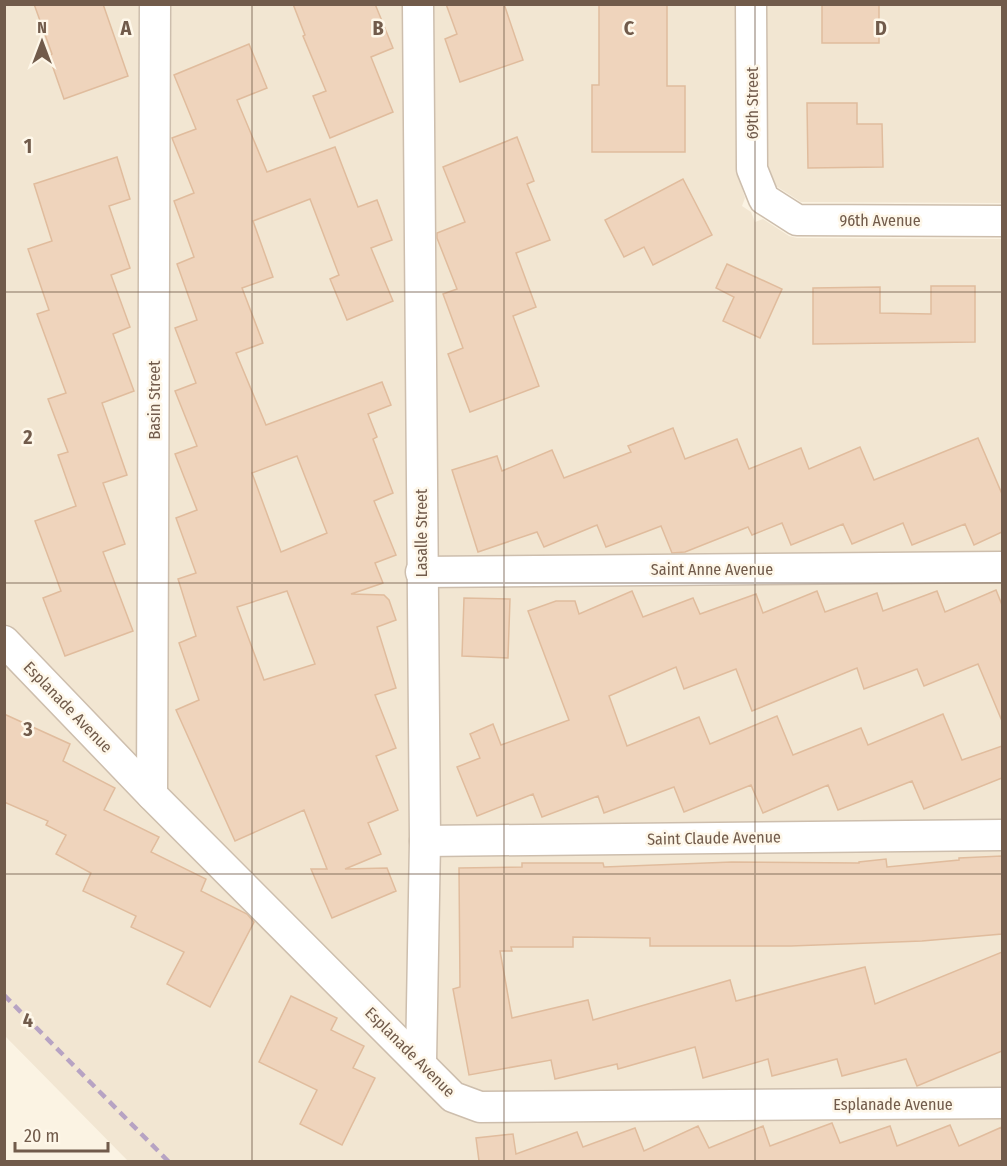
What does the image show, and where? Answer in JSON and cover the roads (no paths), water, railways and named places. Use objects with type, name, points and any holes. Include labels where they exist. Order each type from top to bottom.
[{"type":"street","name":"Basin Street","points":[[152,795],[155,4]]},
{"type":"street","name":"Lasalle Street","points":[[418,4],[425,841],[421,1062]]},
{"type":"street","name":"69th Street","points":[[751,4],[752,169],[764,199]]},
{"type":"street","name":"96th Avenue","points":[[764,199],[797,220],[1002,221]]},
{"type":"street","name":"Saint Anne Avenue","points":[[422,572],[1002,567]]},
{"type":"street","name":"Esplanade Avenue","points":[[4,641],[152,795],[421,1062],[453,1097],[480,1107],[1002,1104]]},
{"type":"street","name":"Saint Claude Avenue","points":[[425,841],[1002,835]]},
{"type":"railway","points":[[4,995],[169,1162]]}]
